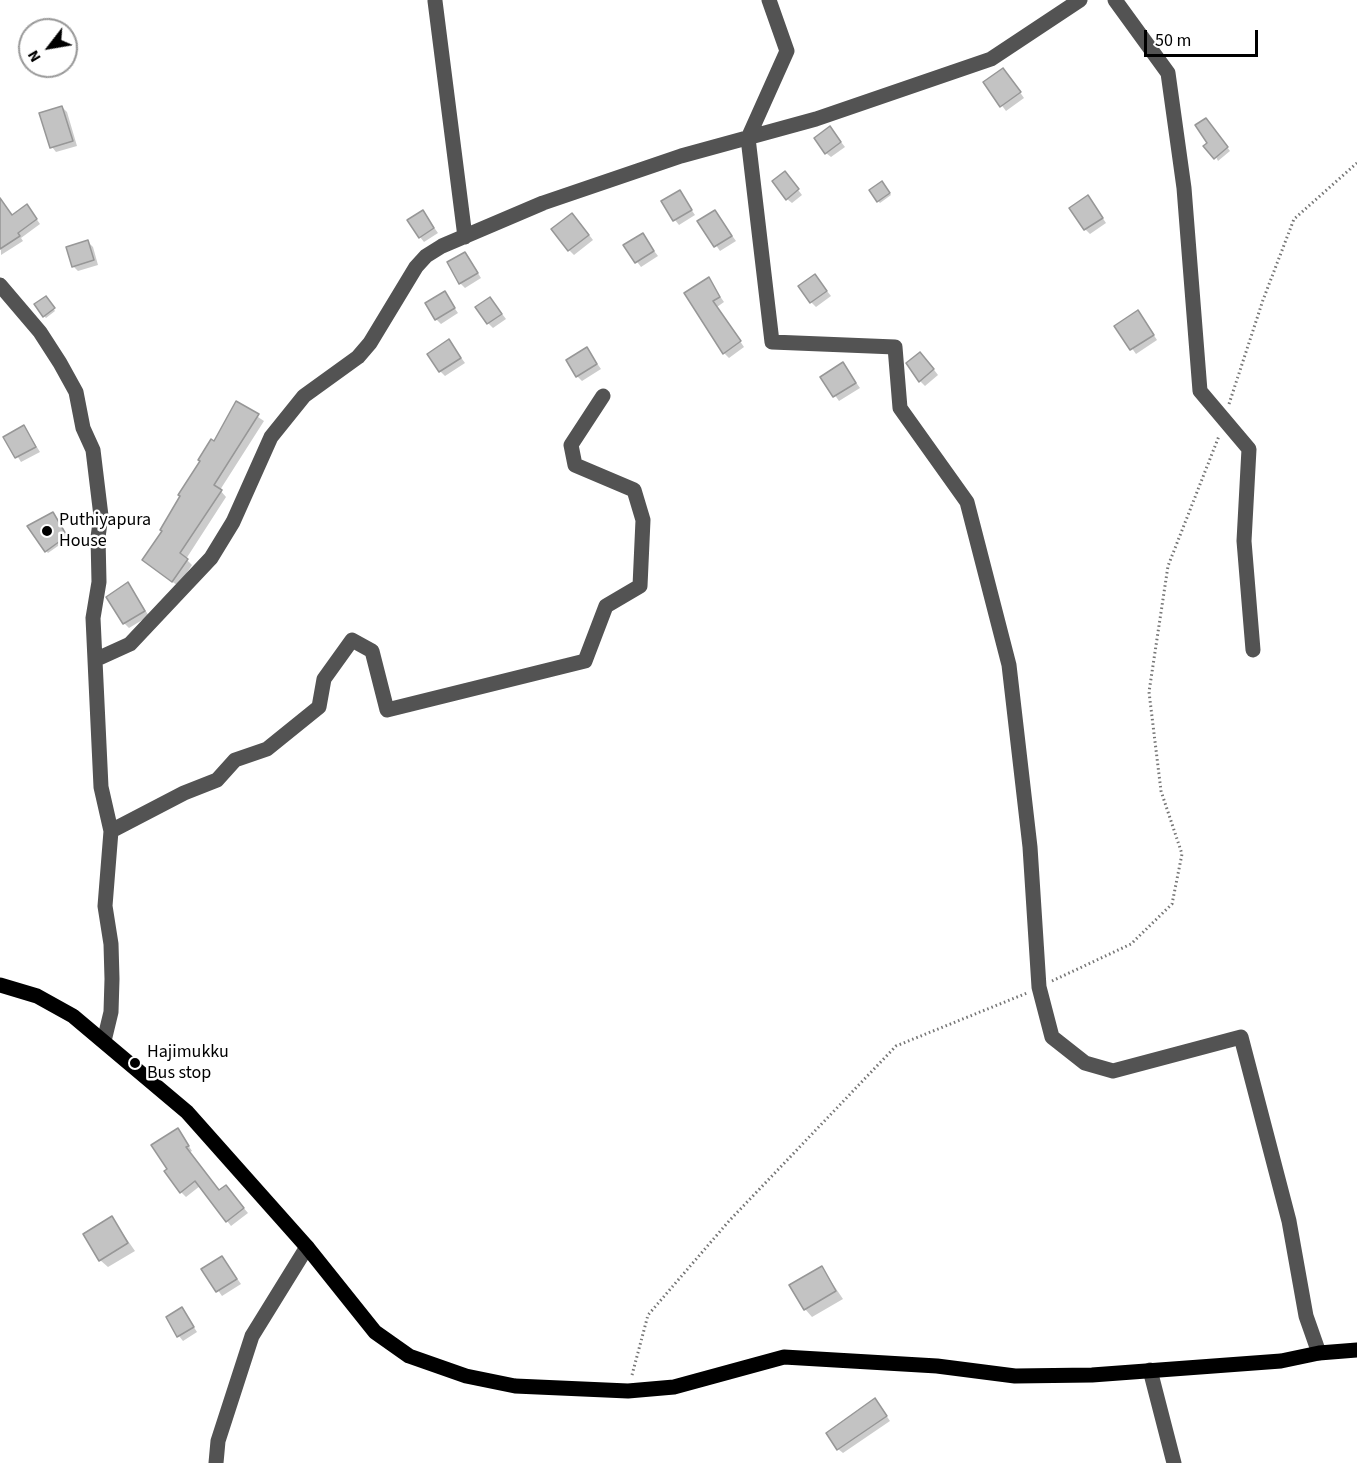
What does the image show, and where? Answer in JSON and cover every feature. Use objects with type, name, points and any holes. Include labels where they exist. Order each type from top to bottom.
[{"type":"main road","points":[[0,985],[37,996],[73,1016],[187,1112],[307,1247],[375,1332],[409,1356],[466,1376],[515,1386],[628,1391],[674,1387],[784,1357],[937,1366],[1016,1376],[1092,1376],[1281,1361],[1319,1353],[1357,1350]]},
{"type":"street","points":[[769,0],[787,51],[747,138],[772,342],[895,347],[900,408],[967,502],[1009,665],[1030,847],[1039,987],[1052,1036],[1085,1063],[1113,1071],[1241,1037],[1289,1221],[1306,1316],[1319,1353]]},
{"type":"street","points":[[97,659],[130,644],[211,558],[233,522],[271,437],[296,405],[358,357],[370,342],[416,267],[426,256],[543,203],[681,156],[816,119],[991,59],[1080,0]]},
{"type":"street","points":[[1115,0],[1168,73],[1184,188],[1200,390],[1249,449],[1244,541],[1253,650]]},
{"type":"street","points":[[435,1],[465,237]]},
{"type":"street","points":[[0,285],[40,332],[60,363],[76,392],[83,428],[93,450],[101,516],[98,537],[99,582],[93,618],[97,659],[101,787],[111,831],[106,867],[105,906],[111,944],[111,1012],[104,1041]]},
{"type":"street","points":[[111,831],[184,793],[217,780],[235,760],[267,748],[276,742],[319,707],[324,679],[352,640],[372,651],[387,710],[585,661],[606,606],[640,586],[643,520],[634,490],[575,465],[571,445],[603,396]]},
{"type":"street","points":[[216,1463],[218,1441],[252,1336],[307,1247]]},
{"type":"street","points":[[1150,1370],[1174,1463]]},
{"type":"path","points":[[1228,408],[1263,300],[1294,219],[1357,163]]},
{"type":"path","points":[[628,1391],[648,1315],[729,1221],[896,1046],[997,1007],[1131,944],[1172,904],[1182,854],[1161,790],[1149,692],[1168,566],[1221,429]]},
{"type":"building","points":[[1003,68],[1021,92],[1000,107],[983,82]]},
{"type":"building","points":[[62,106],[73,141],[50,148],[39,113]]},
{"type":"building","points":[[1206,118],[1228,147],[1214,159],[1203,146],[1207,143],[1195,125]]},
{"type":"building","points":[[830,126],[841,142],[825,154],[814,138]]},
{"type":"building","points":[[785,171],[799,189],[786,200],[772,181]]},
{"type":"building","points":[[882,181],[890,193],[877,202],[869,190]]},
{"type":"building","points":[[680,190],[692,210],[673,221],[661,201]]},
{"type":"building","points":[[1088,195],[1103,218],[1084,230],[1069,208]]},
{"type":"building","points":[[0,198],[12,215],[27,204],[37,219],[18,233],[20,236],[0,249]]},
{"type":"building","points":[[423,210],[434,228],[419,238],[407,220]]},
{"type":"building","points":[[715,210],[732,236],[714,247],[697,221]]},
{"type":"building","points":[[572,213],[589,235],[568,251],[551,229]]},
{"type":"building","points":[[643,233],[654,251],[635,263],[623,245]]},
{"type":"building","points":[[88,240],[94,260],[72,267],[66,247]]},
{"type":"building","points":[[465,252],[478,273],[459,284],[447,262]]},
{"type":"building","points":[[815,274],[827,291],[810,303],[798,286]]},
{"type":"building","points":[[709,277],[720,297],[713,301],[741,341],[723,354],[684,293]]},
{"type":"building","points":[[445,291],[455,308],[435,320],[425,303]]},
{"type":"building","points":[[46,296],[55,308],[43,317],[34,304]]},
{"type":"building","points":[[490,297],[502,314],[487,324],[475,307]]},
{"type":"building","points":[[1138,310],[1154,335],[1130,350],[1114,326]]},
{"type":"building","points":[[449,339],[461,358],[439,372],[427,354]]},
{"type":"building","points":[[587,347],[597,364],[576,377],[566,360]]},
{"type":"building","points":[[920,352],[934,369],[919,382],[906,363]]},
{"type":"building","points":[[843,362],[856,383],[833,397],[820,377]]},
{"type":"building","points":[[236,401],[259,414],[214,485],[222,490],[180,553],[188,559],[172,582],[142,560],[162,531],[160,530],[180,496],[178,495],[200,461],[198,460],[211,439],[214,441]]},
{"type":"building","points":[[24,425],[36,447],[15,458],[3,437]]},
{"type":"building","name":"Puthiyapura House","points":[[53,512],[67,536],[45,552],[27,526]]},
{"type":"building","points":[[128,582],[145,611],[123,624],[106,597]]},
{"type":"building","points":[[178,1128],[189,1146],[186,1147],[219,1190],[226,1185],[244,1208],[226,1222],[195,1181],[180,1193],[164,1171],[167,1169],[151,1145]]},
{"type":"building","points":[[112,1216],[128,1243],[99,1261],[83,1234]]},
{"type":"building","points":[[222,1256],[237,1279],[216,1292],[201,1269]]},
{"type":"building","points":[[822,1266],[836,1291],[804,1310],[789,1285]]},
{"type":"building","points":[[182,1307],[194,1327],[177,1337],[166,1317]]},
{"type":"building","points":[[875,1398],[887,1416],[837,1450],[826,1433]]},
{"type":"place","name":"Puthiyapura House","points":[[47,531]]},
{"type":"place","name":"Hajimukku Bus stop","points":[[135,1063]]}]
